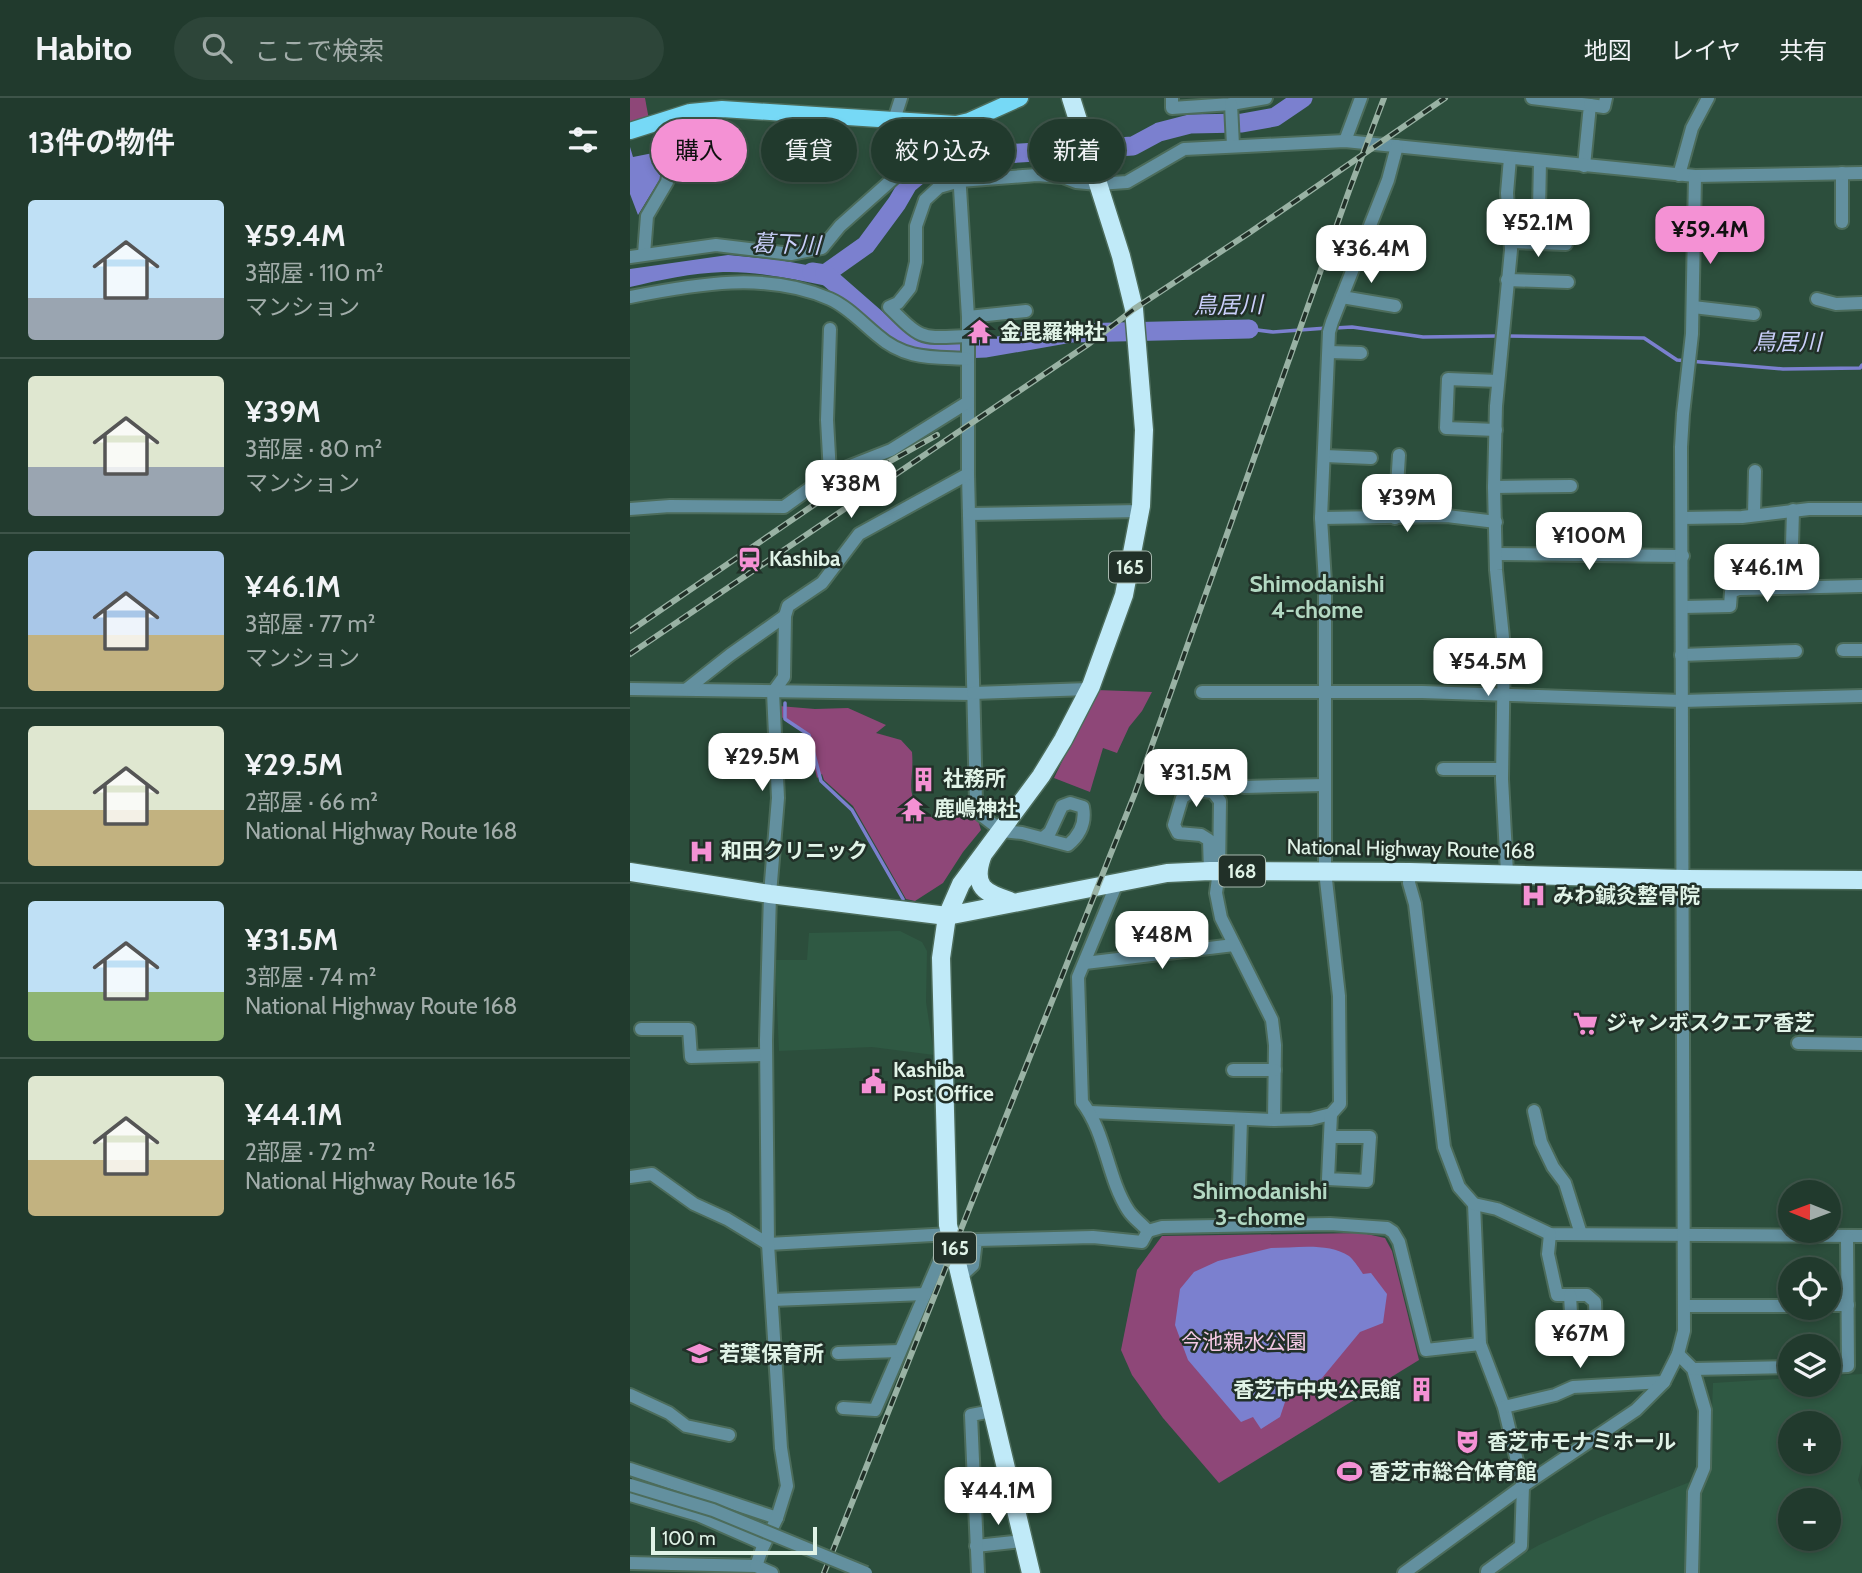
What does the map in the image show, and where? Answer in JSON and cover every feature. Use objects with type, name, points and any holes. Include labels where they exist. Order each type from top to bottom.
[{"type":"highway","name":"165","points":[[1071,98],[1077,119]]},
{"type":"highway","name":"165","points":[[1031,1573],[947,1210],[941,958],[947,916],[961,884],[1041,776],[1089,689],[1124,595],[1140,511],[1144,430],[1137,326],[1121,256],[1096,182]]},
{"type":"highway","points":[[982,857],[979,867],[982,887],[988,894],[1013,902]]},
{"type":"highway","name":"National Highway Route 168","points":[[630,872],[770,894],[947,916],[1167,873],[1215,871],[1862,880]]},
{"type":"main road","points":[[972,119],[1003,101],[1020,98]]},
{"type":"main road","points":[[671,119],[721,104],[883,119]]},
{"type":"main road","points":[[630,131],[651,125]]},
{"type":"street","points":[[894,119],[901,98]]},
{"type":"street","points":[[1172,98],[1172,108],[1231,104],[1266,98]]},
{"type":"street","points":[[1345,141],[1361,98]]},
{"type":"street","points":[[1532,98],[1604,107],[1606,98]]},
{"type":"street","points":[[1679,175],[1692,128],[1708,98]]},
{"type":"street","points":[[1231,104],[1233,146]]},
{"type":"street","points":[[1584,166],[1590,106]]},
{"type":"street","points":[[1125,182],[1137,178],[1184,149],[1345,141],[1695,176],[1862,173]]},
{"type":"street","points":[[1090,1112],[1274,1121],[1311,1119],[1331,1114],[1340,1104],[1339,996],[1325,871],[1325,565],[1321,519],[1329,352],[1331,327],[1388,180],[1397,146]]},
{"type":"street","points":[[1507,873],[1502,769],[1504,627],[1496,554],[1494,487],[1498,381],[1511,242],[1507,193],[1510,158]]},
{"type":"street","points":[[1539,210],[1540,161]]},
{"type":"street","points":[[1842,173],[1842,222]]},
{"type":"street","points":[[1404,1573],[1523,1486],[1636,1410],[1664,1382],[1678,1354],[1684,1331],[1681,447],[1693,307],[1695,176]]},
{"type":"street","points":[[644,254],[647,216],[667,182]]},
{"type":"street","points":[[630,257],[716,245],[792,254],[822,248],[840,226],[889,182]]},
{"type":"street","points":[[956,182],[939,187],[925,200],[916,226],[916,262],[910,288],[898,303],[889,307],[917,334],[928,338],[967,336]]},
{"type":"street","points":[[960,182],[968,317],[968,474],[976,803],[981,815],[1002,831],[1043,838]]},
{"type":"street","points":[[1511,242],[1566,244]]},
{"type":"street","points":[[1507,280],[1568,282]]},
{"type":"street","points":[[630,297],[713,283],[784,285],[833,300],[900,351],[916,357],[967,359]]},
{"type":"street","points":[[1342,297],[1395,306]]},
{"type":"street","points":[[1817,299],[1836,304],[1862,303]]},
{"type":"street","points":[[1693,307],[1754,314]]},
{"type":"street","points":[[968,317],[1026,311]]},
{"type":"street","points":[[830,329],[827,420],[830,474]]},
{"type":"street","points":[[1329,352],[1361,353]]},
{"type":"street","points":[[1496,430],[1446,428],[1446,416],[1448,379],[1498,381]]},
{"type":"street","points":[[630,509],[670,506],[784,507],[830,474],[891,450],[968,402]]},
{"type":"street","points":[[1395,518],[1399,455]]},
{"type":"street","points":[[1325,456],[1371,458]]},
{"type":"street","points":[[1754,515],[1755,471]]},
{"type":"street","points":[[756,1566],[777,1518],[787,1486],[781,1448],[768,1244],[766,1055],[770,894],[778,798],[774,692],[784,677],[785,616],[788,606],[822,583],[859,534],[968,474]]},
{"type":"street","points":[[1494,487],[1571,486]]},
{"type":"street","points":[[1682,518],[1754,515],[1793,510],[1862,509]]},
{"type":"street","points":[[1792,546],[1793,510]]},
{"type":"street","points":[[969,514],[1140,511]]},
{"type":"street","points":[[1321,519],[1447,516],[1496,522]]},
{"type":"street","points":[[1496,554],[1683,556]]},
{"type":"street","points":[[1683,607],[1730,606],[1731,592],[1739,589],[1862,586]]},
{"type":"street","points":[[687,689],[785,616]]},
{"type":"street","points":[[1843,650],[1862,650]]},
{"type":"street","points":[[1681,655],[1796,651]]},
{"type":"street","points":[[630,689],[973,694],[1089,689]]},
{"type":"street","points":[[1202,692],[1422,692],[1682,701],[1862,696]]},
{"type":"street","points":[[1443,769],[1502,769]]},
{"type":"street","points":[[1244,787],[1325,785]]},
{"type":"street","points":[[1215,871],[1209,840],[1200,835],[1178,833],[1174,825],[1182,798],[1193,790],[1213,792],[1220,801],[1216,894],[1221,918],[1272,1020],[1275,1045],[1274,1121]]},
{"type":"street","points":[[1410,872],[1409,883],[1415,904],[1444,1147],[1459,1187],[1474,1204],[1497,1209],[1549,1234],[1862,1236]]},
{"type":"street","points":[[1117,883],[1078,977],[1082,1102],[1090,1112],[1129,1212],[1148,1230]]},
{"type":"street","points":[[1085,963],[1234,945]]},
{"type":"street","points":[[642,1029],[689,1029],[691,1057],[766,1055]]},
{"type":"street","points":[[1798,1043],[1862,1044]]},
{"type":"street","points":[[1233,1070],[1275,1070]]},
{"type":"street","points":[[1534,1111],[1541,1142],[1553,1167],[1565,1183],[1581,1234]]},
{"type":"street","points":[[1330,1137],[1370,1137],[1367,1181],[1328,1179],[1331,1114]]},
{"type":"street","points":[[1240,1186],[1241,1119]]},
{"type":"street","points":[[630,1177],[652,1174],[694,1204],[727,1219],[768,1244],[951,1234],[875,1410],[843,1408]]},
{"type":"street","points":[[1474,1204],[1480,1343],[1504,1408],[1523,1486],[1521,1546],[1487,1573]]},
{"type":"street","points":[[1148,1230],[1162,1227],[1330,1224],[1387,1228],[1399,1242],[1426,1350],[1480,1343]]},
{"type":"street","points":[[961,1276],[972,1265],[976,1240],[1093,1237],[1142,1242],[1148,1230]]},
{"type":"street","points":[[1549,1234],[1548,1254],[1557,1295],[1587,1295],[1595,1302],[1596,1331],[1612,1331]]},
{"type":"street","points":[[1847,1237],[1848,1366]]},
{"type":"street","points":[[772,1300],[925,1294]]},
{"type":"street","points":[[1570,1295],[1572,1332]]},
{"type":"street","points":[[1841,1305],[1848,1305]]},
{"type":"street","points":[[1685,1306],[1778,1306]]},
{"type":"street","points":[[838,1353],[900,1351]]},
{"type":"street","points":[[1678,1354],[1693,1369],[1705,1410],[1704,1468],[1694,1492],[1692,1573]]},
{"type":"street","points":[[1841,1366],[1862,1367]]},
{"type":"street","points":[[1693,1369],[1778,1367]]},
{"type":"street","points":[[1504,1408],[1555,1395],[1573,1387],[1664,1382]]},
{"type":"street","points":[[630,1395],[669,1413],[687,1426],[729,1435]]},
{"type":"street","points":[[978,1573],[971,1415],[992,1411]]},
{"type":"street","points":[[630,1469],[777,1518]]},
{"type":"street","points":[[630,1485],[713,1510],[866,1573]]},
{"type":"street","points":[[630,1496],[698,1516],[764,1544]]},
{"type":"street","points":[[976,1546],[1023,1541]]},
{"type":"street","points":[[630,1563],[756,1566],[772,1573]]},
{"type":"shaded area","points":[[900,931],[922,942],[927,951],[926,1002],[934,1055],[872,1047],[779,1051],[775,960],[807,960],[809,933]]},
{"type":"shaded area","points":[[1862,1374],[1862,1464],[1858,1480],[1862,1491],[1862,1573],[1697,1573],[1701,1489],[1710,1464],[1713,1383],[1778,1379],[1778,1397],[1841,1397],[1841,1375]]},
{"type":"shaded area","points":[[1695,1480],[1688,1573],[1490,1573],[1539,1545],[1598,1518]]},
{"type":"green space","points":[[630,98],[645,98],[649,120],[630,126]]},
{"type":"green space","points":[[1097,690],[1152,692],[1129,727],[1117,753],[1103,748],[1090,792],[1054,778]]},
{"type":"green space","name":"鹿嶋神社","points":[[779,706],[848,708],[886,725],[876,733],[901,740],[912,752],[912,791],[918,806],[938,821],[976,814],[981,830],[943,883],[915,901],[906,899],[853,806],[824,780],[822,774],[817,778],[806,734],[780,716]]},
{"type":"green space","name":"今池親水公園","points":[[1362,1233],[1385,1238],[1392,1251],[1419,1360],[1219,1483],[1163,1418],[1132,1375],[1121,1350],[1137,1270],[1162,1236]]},
{"type":"water","points":[[630,147],[633,157],[651,153],[651,182],[658,182],[638,215],[630,194]]},
{"type":"water","points":[[728,255],[818,267],[831,264],[838,278],[827,286],[762,274],[723,272],[688,275],[630,287],[630,269]]},
{"type":"water","points":[[1311,1247],[1341,1252],[1351,1258],[1363,1274],[1371,1273],[1387,1294],[1383,1323],[1360,1332],[1322,1378],[1294,1390],[1287,1396],[1280,1417],[1261,1429],[1253,1417],[1241,1422],[1188,1360],[1175,1325],[1180,1289],[1194,1272],[1218,1261],[1271,1248]]},
{"type":"waterway","name":"葛下川","points":[[812,272],[825,274],[866,245],[908,184],[932,164],[972,156],[1133,146],[1159,132],[1190,124],[1242,123],[1275,117],[1303,98]]},
{"type":"waterway","name":"鳥居川","points":[[825,274],[897,337],[913,347],[938,350],[986,348],[1072,333],[1249,329]]},
{"type":"waterway","name":"鳥居川","points":[[1335,328],[1352,327],[1423,337],[1498,336]]},
{"type":"waterway","name":"鳥居川","points":[[1249,329],[1273,332],[1327,328]]},
{"type":"waterway","name":"鳥居川","points":[[1506,336],[1644,338],[1677,360],[1783,369],[1860,368],[1862,365]]},
{"type":"waterway","points":[[785,703],[785,719],[809,735],[821,781],[852,810],[903,899]]},
{"type":"railway","points":[[824,1573],[1135,793],[1384,98]]},
{"type":"railway","points":[[630,654],[1090,343],[1134,309],[1445,98]]},
{"type":"railway","points":[[630,631],[821,500],[937,435]]},
{"type":"place","name":"金毘羅神社","points":[[980,332]]},
{"type":"place","name":"Kashiba","points":[[749,559]]},
{"type":"place","name":"社務所","points":[[923,779]]},
{"type":"place","name":"鹿嶋神社","points":[[914,809]]},
{"type":"place","name":"和田クリニック","points":[[701,851]]},
{"type":"place","name":"みわ鍼灸整骨院","points":[[1533,896]]},
{"type":"place","name":"ジャンボスクエア香芝","points":[[1586,1023]]},
{"type":"place","name":"Kashiba Post Office","points":[[873,1082]]},
{"type":"place","name":"若葉保育所","points":[[699,1354]]},
{"type":"place","name":"香芝市中央公民館","points":[[1421,1390]]},
{"type":"place","name":"香芝市モナミホール","points":[[1467,1442]]},
{"type":"place","name":"香芝市総合体育館","points":[[1349,1472]]},
{"type":"district","name":"Shimodanishi 4-chome","points":[[1317,597]]},
{"type":"district","name":"Shimodanishi 3-chome","points":[[1260,1204]]}]
